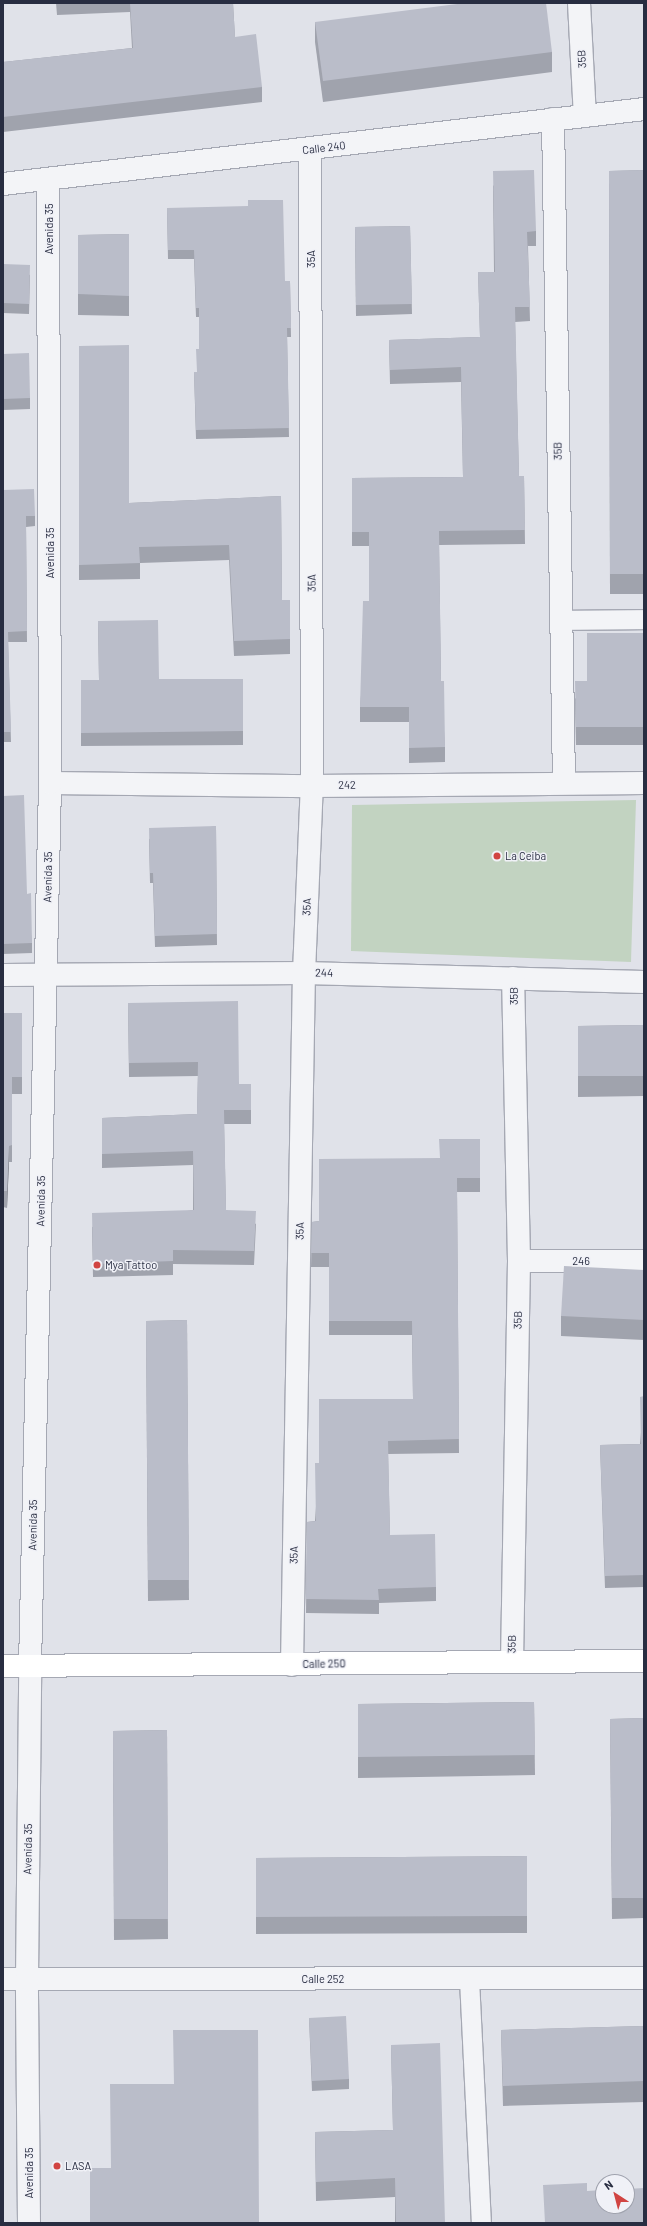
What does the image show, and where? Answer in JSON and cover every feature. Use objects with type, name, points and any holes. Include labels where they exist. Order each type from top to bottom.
[{"type":"main road","name":"Calle 250","points":[[3,1666],[644,1661]]},
{"type":"street","name":"35B","points":[[579,3],[585,116]]},
{"type":"street","name":"Calle 240","points":[[3,184],[48,180],[644,109]]},
{"type":"street","name":"35B","points":[[553,120],[564,783]]},
{"type":"street","name":"35A","points":[[292,1664],[304,973],[312,786],[310,149]]},
{"type":"street","name":"Avenida 35","points":[[29,2223],[27,1978],[30,1666],[50,783],[48,180]]},
{"type":"street","name":"242","points":[[50,783],[312,786],[644,783]]},
{"type":"street","name":"244","points":[[3,975],[304,973],[644,982]]},
{"type":"street","name":"35B","points":[[512,1662],[519,1260],[514,978]]},
{"type":"street","name":"246","points":[[519,1260],[644,1260]]},
{"type":"street","name":"Calle 252","points":[[3,1979],[644,1978]]},
{"type":"lane","points":[[562,620],[644,619]]},
{"type":"lane","points":[[469,1979],[481,2223]]},
{"type":"green space","points":[[636,800],[631,962],[351,951],[352,805]]},
{"type":"building","points":[[130,3],[233,3],[235,37],[256,34],[262,87],[3,117],[3,62],[133,48]]},
{"type":"building","points":[[465,3],[546,3],[552,52],[323,81],[315,22]]},
{"type":"building","points":[[534,170],[536,231],[527,232],[530,307],[515,307],[519,476],[524,476],[525,530],[439,531],[441,681],[444,681],[445,747],[409,748],[409,707],[360,707],[363,601],[369,601],[369,532],[352,532],[352,478],[463,477],[461,367],[390,370],[389,340],[480,337],[478,272],[495,272],[493,171]]},
{"type":"building","points":[[644,170],[644,574],[610,574],[609,171]]},
{"type":"building","points":[[248,200],[283,200],[285,281],[290,281],[291,328],[287,328],[289,428],[196,430],[194,372],[197,372],[196,349],[199,349],[199,308],[196,308],[194,250],[168,250],[167,208],[248,206]]},
{"type":"building","points":[[410,226],[412,304],[356,305],[355,227]]},
{"type":"building","points":[[129,234],[129,296],[78,294],[78,235]]},
{"type":"building","points":[[3,264],[30,265],[29,304],[3,303]]},
{"type":"building","points":[[129,345],[129,503],[281,496],[282,600],[290,600],[290,639],[234,641],[229,545],[139,547],[140,563],[79,565],[79,346]]},
{"type":"building","points":[[29,353],[30,398],[3,399],[3,354]]},
{"type":"building","points":[[34,489],[35,516],[26,516],[27,631],[8,632],[11,732],[3,732],[3,490]]},
{"type":"building","points":[[158,620],[159,679],[243,679],[243,731],[81,733],[81,680],[99,680],[98,621]]},
{"type":"building","points":[[587,633],[644,633],[644,727],[576,727],[575,681],[587,681]]},
{"type":"building","points":[[24,795],[27,894],[31,893],[32,943],[3,944],[3,796]]},
{"type":"building","points":[[216,826],[217,934],[155,936],[153,873],[150,873],[149,828]]},
{"type":"building","points":[[238,1001],[239,1084],[251,1084],[251,1110],[224,1110],[226,1210],[256,1211],[254,1251],[173,1250],[173,1261],[93,1264],[92,1213],[194,1210],[193,1151],[102,1154],[102,1118],[197,1114],[198,1062],[129,1063],[128,1003]]},
{"type":"building","points":[[3,1013],[22,1013],[22,1077],[12,1077],[12,1145],[9,1146],[7,1191],[3,1191]]},
{"type":"building","points":[[644,1025],[644,1076],[578,1076],[578,1026]]},
{"type":"building","points":[[439,1139],[480,1139],[480,1178],[457,1178],[459,1439],[388,1441],[390,1535],[435,1534],[436,1587],[378,1589],[379,1600],[306,1599],[307,1522],[316,1521],[315,1463],[319,1463],[319,1399],[413,1399],[412,1321],[329,1321],[329,1253],[311,1253],[312,1222],[319,1221],[319,1159],[440,1158]]},
{"type":"building","points":[[564,1266],[644,1270],[644,1320],[561,1316]]},
{"type":"building","points":[[3,1302],[4,1323],[3,1323]]},
{"type":"building","points":[[187,1320],[189,1580],[148,1580],[146,1321]]},
{"type":"building","points":[[644,1396],[644,1575],[605,1576],[600,1445],[641,1444],[640,1397]]},
{"type":"building","points":[[534,1702],[535,1755],[358,1757],[358,1704]]},
{"type":"building","points":[[644,1718],[644,1898],[612,1898],[610,1719]]},
{"type":"building","points":[[167,1730],[168,1919],[114,1919],[113,1731]]},
{"type":"building","points":[[527,1856],[527,1916],[256,1917],[256,1858]]},
{"type":"building","points":[[346,2016],[349,2079],[312,2081],[309,2018]]},
{"type":"building","points":[[644,2026],[644,2081],[503,2086],[501,2030]]},
{"type":"building","points":[[173,2030],[258,2030],[259,2223],[90,2223],[90,2168],[111,2168],[110,2084],[174,2084]]},
{"type":"building","points":[[440,2043],[445,2223],[396,2223],[395,2178],[316,2182],[315,2132],[393,2130],[391,2045]]},
{"type":"building","points":[[587,2183],[587,2191],[595,2190],[595,2214],[635,2214],[635,2189],[644,2188],[644,2223],[545,2223],[543,2185]]},
{"type":"place","name":"La Ceiba","points":[[497,856]]},
{"type":"place","name":"Mya Tattoo","points":[[97,1265]]},
{"type":"place","name":"LASA","points":[[57,2166]]}]
